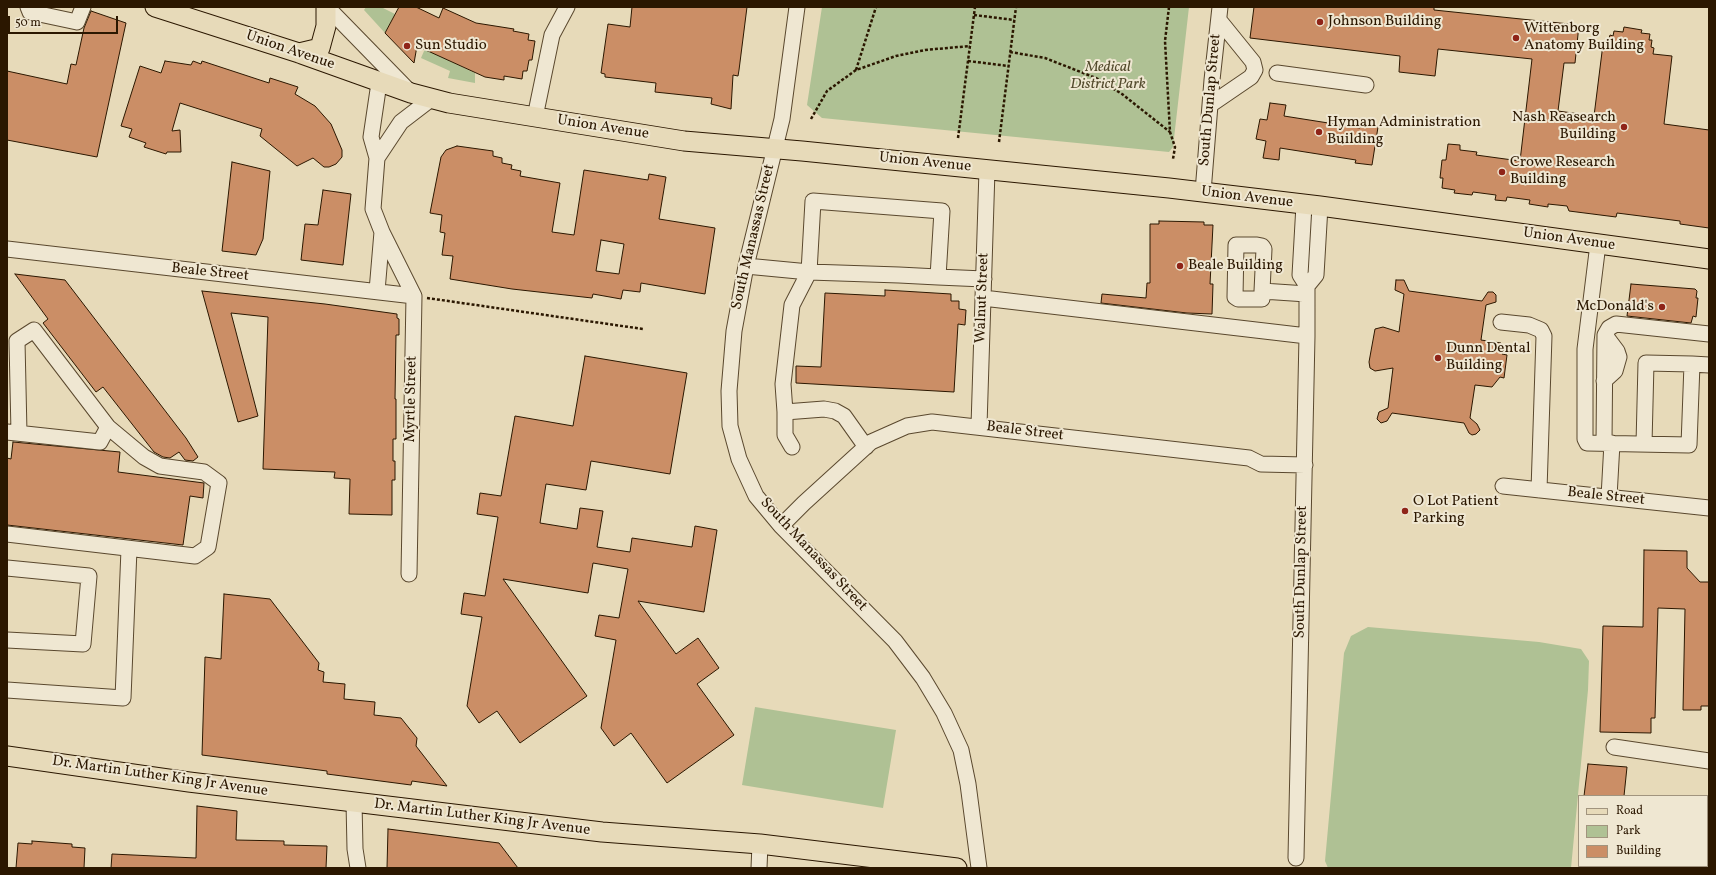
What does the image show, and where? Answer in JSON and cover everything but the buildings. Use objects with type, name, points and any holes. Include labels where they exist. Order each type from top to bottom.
[{"type":"main road","name":"Union Avenue","points":[[155,7],[299,53],[379,83],[431,99],[535,117],[684,141],[1203,192],[1709,259]]},
{"type":"main road","points":[[299,53],[320,48],[326,26],[326,7]]},
{"type":"main road","name":"Dr. Martin Luther King Jr Avenue","points":[[7,756],[189,782],[602,832],[760,844],[957,868]]},
{"type":"street","points":[[28,7],[30,12],[77,22],[83,7]]},
{"type":"street","points":[[326,7],[411,93]]},
{"type":"street","points":[[535,117],[552,35],[567,7]]},
{"type":"street","name":"South Manassas Street","points":[[796,7],[782,119],[746,266],[734,331],[729,391],[730,426],[739,459],[756,496],[781,526],[895,641],[923,678],[944,713],[961,750],[968,784],[979,868]]},
{"type":"street","points":[[1210,105],[1251,77],[1255,70],[1253,62],[1220,14]]},
{"type":"street","name":"South Dunlap Street","points":[[1203,192],[1210,105],[1220,14]]},
{"type":"street","points":[[1255,70],[1366,85]]},
{"type":"street","name":"Myrtle Street","points":[[379,83],[371,137],[377,158],[373,209],[382,232],[414,296],[409,574]]},
{"type":"street","name":"Myrtle Street","points":[[377,158],[401,122],[431,99]]},
{"type":"street","name":"Walnut Street","points":[[979,426],[987,170]]},
{"type":"street","points":[[792,447],[785,435],[783,384],[792,305],[809,272],[813,201],[942,211],[938,277]]},
{"type":"street","name":"South Dunlap Street","points":[[1296,858],[1305,460],[1307,290],[1316,275],[1312,206]]},
{"type":"street","name":"Myrtle Street","points":[[377,291],[382,232]]},
{"type":"street","points":[[1598,244],[1585,349],[1585,439],[1587,443],[1689,445],[1692,364]]},
{"type":"street","name":"Beale Street","points":[[7,249],[414,296]]},
{"type":"street","points":[[746,266],[809,272],[984,279]]},
{"type":"street","points":[[1262,291],[1307,290]]},
{"type":"street","points":[[983,298],[1307,336]]},
{"type":"street","points":[[1501,322],[1529,325],[1541,330],[1544,336],[1539,490]]},
{"type":"street","points":[[1609,497],[1608,443],[1604,381],[1605,335],[1609,328],[1616,324],[1709,334]]},
{"type":"street","points":[[7,534],[195,556],[208,547],[219,484],[204,472],[160,466],[144,457],[108,427],[34,330],[17,341],[13,432],[100,442],[108,427]]},
{"type":"street","points":[[1644,444],[1646,363],[1709,365]]},
{"type":"street","points":[[785,412],[824,409],[835,411],[844,416],[866,446]]},
{"type":"street","name":"Beale Street","points":[[781,526],[871,442],[906,426],[932,422],[979,426],[1249,458],[1265,454],[1305,460]]},
{"type":"street","name":"Beale Street","points":[[1503,486],[1709,508]]},
{"type":"street","points":[[7,690],[123,698],[130,549]]},
{"type":"street","points":[[7,568],[89,576],[83,644],[7,640]]},
{"type":"street","points":[[1614,747],[1709,761]]},
{"type":"street","points":[[354,802],[358,868]]},
{"type":"street","points":[[759,868],[760,844]]},
{"type":"path","points":[[856,70],[876,7]]},
{"type":"path","points":[[958,138],[975,7]]},
{"type":"path","points":[[998,142],[1016,7]]},
{"type":"path","points":[[1169,7],[1165,41],[1170,132],[1175,147],[1173,159]]},
{"type":"path","points":[[974,15],[1014,20]]},
{"type":"path","points":[[811,119],[827,91],[856,70],[896,56],[970,46]]},
{"type":"path","points":[[1010,52],[1045,58],[1096,78],[1122,94],[1170,132]]},
{"type":"path","points":[[968,61],[1008,66]]},
{"type":"path","points":[[414,296],[643,329]]},
{"type":"green space","points":[[366,7],[381,7],[395,14],[385,33],[364,10]]},
{"type":"green space","name":"Medical District Park","points":[[822,7],[1189,7],[1173,147],[1169,152],[822,118],[807,105]]},
{"type":"green space","points":[[434,28],[433,53],[475,73],[475,83],[448,78],[450,71],[421,58]]},
{"type":"green space","points":[[1368,627],[1539,642],[1581,649],[1589,661],[1588,690],[1571,868],[1328,868],[1325,861],[1344,653],[1351,636]]},
{"type":"green space","points":[[755,707],[896,730],[883,808],[742,785]]},
{"type":"green space","points":[[1709,862],[1709,868],[1599,868],[1708,867]]},
{"type":"place","name":"Johnson Building","points":[[1320,22]]},
{"type":"place","name":"Wittenborg Anatomy Building","points":[[1516,38]]},
{"type":"place","name":"Sun Studio","points":[[407,46]]},
{"type":"place","name":"Nash Reasearch Building","points":[[1624,127]]},
{"type":"place","name":"Hyman Administration Building","points":[[1319,132]]},
{"type":"place","name":"Crowe Research Building","points":[[1502,172]]},
{"type":"place","name":"Beale Building","points":[[1180,266]]},
{"type":"place","name":"McDonald's","points":[[1662,307]]},
{"type":"place","name":"Dunn Dental Building","points":[[1438,358]]},
{"type":"place","name":"O Lot Patient Parking","points":[[1405,511]]}]
